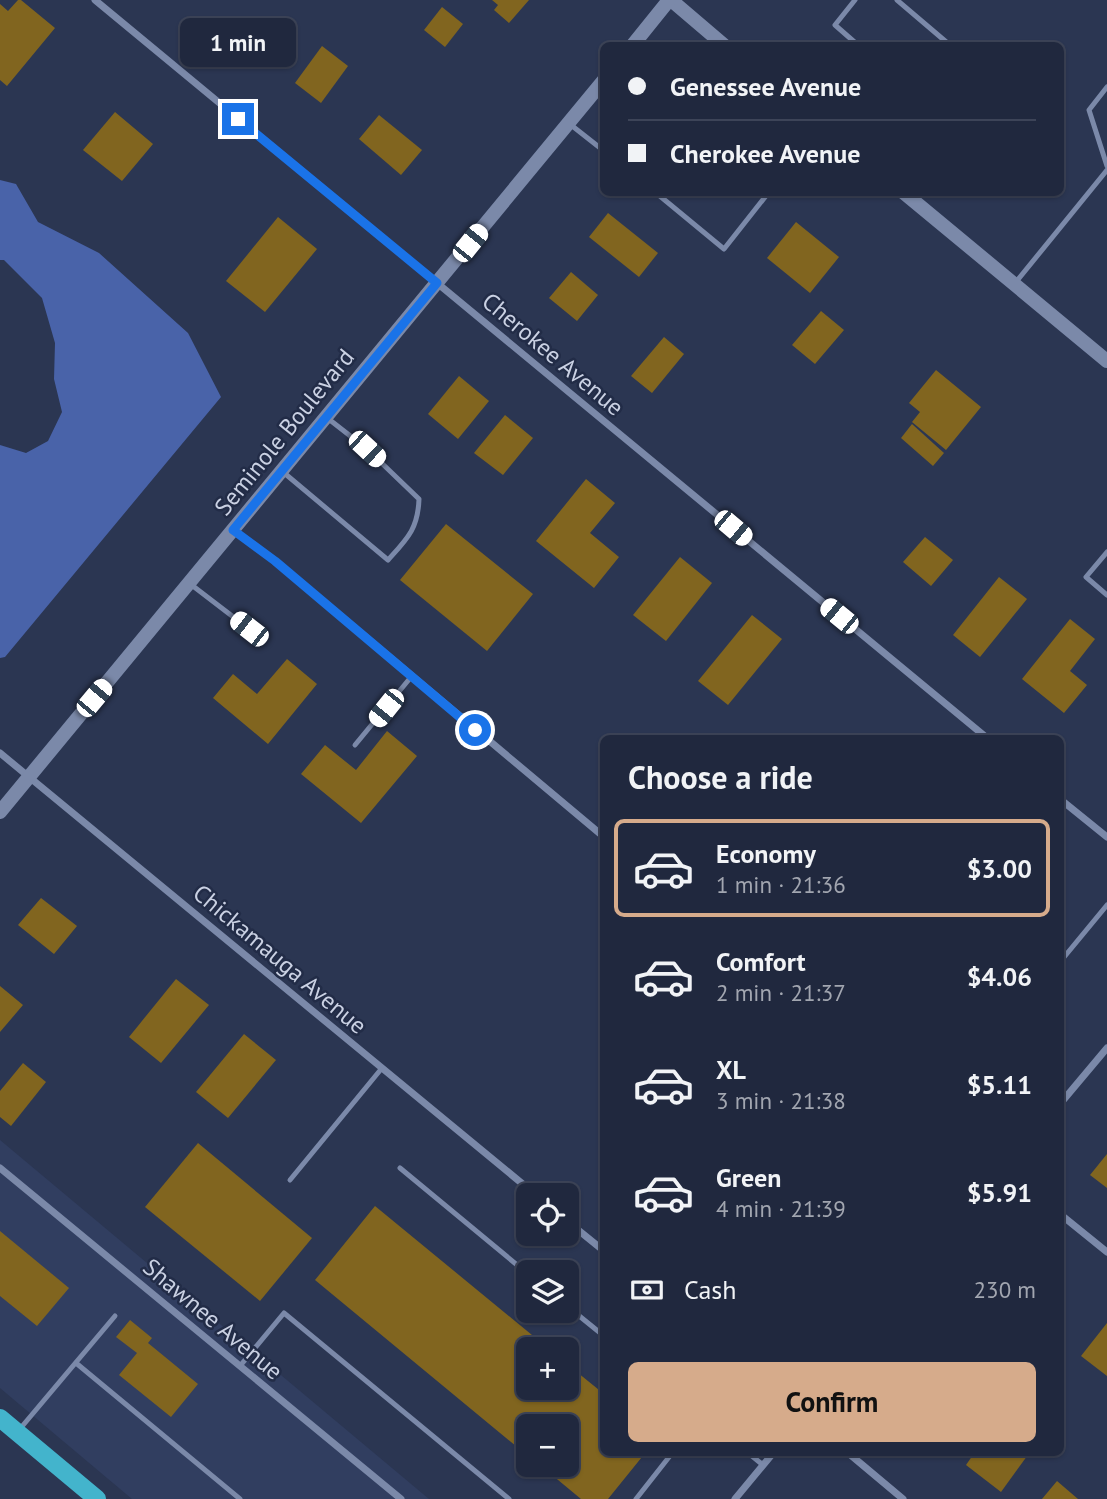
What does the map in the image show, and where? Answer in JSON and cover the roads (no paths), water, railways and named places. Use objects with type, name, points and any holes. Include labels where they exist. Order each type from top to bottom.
[{"type":"main road","points":[[0,1421],[97,1499]]},
{"type":"street","name":"Cherokee Avenue","points":[[94,0],[983,735]]},
{"type":"street","points":[[635,42],[670,0],[720,42]]},
{"type":"street","name":"Seminole Boulevard","points":[[0,812],[600,85]]},
{"type":"street","points":[[908,196],[1107,361]]},
{"type":"street","points":[[233,530],[275,561],[600,833]]},
{"type":"street","name":"Chickamauga Avenue","points":[[0,753],[521,1183]]},
{"type":"street","points":[[1064,802],[1107,837]]},
{"type":"street","points":[[1064,1099],[1107,1048]]},
{"type":"street","name":"Shawnee Avenue","points":[[0,1168],[401,1499]]},
{"type":"street","points":[[1064,1217],[1107,1252]]},
{"type":"street","points":[[579,1231],[600,1248]]},
{"type":"street","points":[[735,1499],[771,1456]]},
{"type":"street","points":[[852,1456],[903,1499]]},
{"type":"lane","points":[[854,42],[835,25],[855,0]]},
{"type":"lane","points":[[897,0],[946,42]]},
{"type":"lane","points":[[1014,284],[1107,168],[1089,110],[1107,87]]},
{"type":"lane","points":[[569,123],[600,148]]},
{"type":"lane","points":[[660,196],[724,249],[766,196]]},
{"type":"lane","points":[[282,471],[388,560],[408,537],[418,519],[419,499],[367,449],[326,417]]},
{"type":"lane","points":[[1107,552],[1086,577],[1107,594]]},
{"type":"lane","points":[[190,583],[249,629]]},
{"type":"lane","points":[[355,745],[411,677]]},
{"type":"lane","points":[[1064,957],[1107,905]]},
{"type":"lane","points":[[290,1180],[382,1068]]},
{"type":"lane","points":[[400,1168],[516,1264]]},
{"type":"lane","points":[[240,1366],[284,1314],[509,1499]]},
{"type":"lane","points":[[17,1432],[115,1316]]},
{"type":"lane","points":[[579,1316],[600,1333]]},
{"type":"lane","points":[[76,1363],[240,1499]]},
{"type":"lane","points":[[636,1499],[670,1456]]},
{"type":"lane","points":[[752,1456],[763,1465]]},
{"type":"water","points":[[0,180],[16,184],[38,222],[99,253],[188,333],[221,397],[5,657],[0,658],[0,445],[26,453],[48,441],[62,412],[54,379],[55,343],[42,298],[4,260],[0,260]]}]
